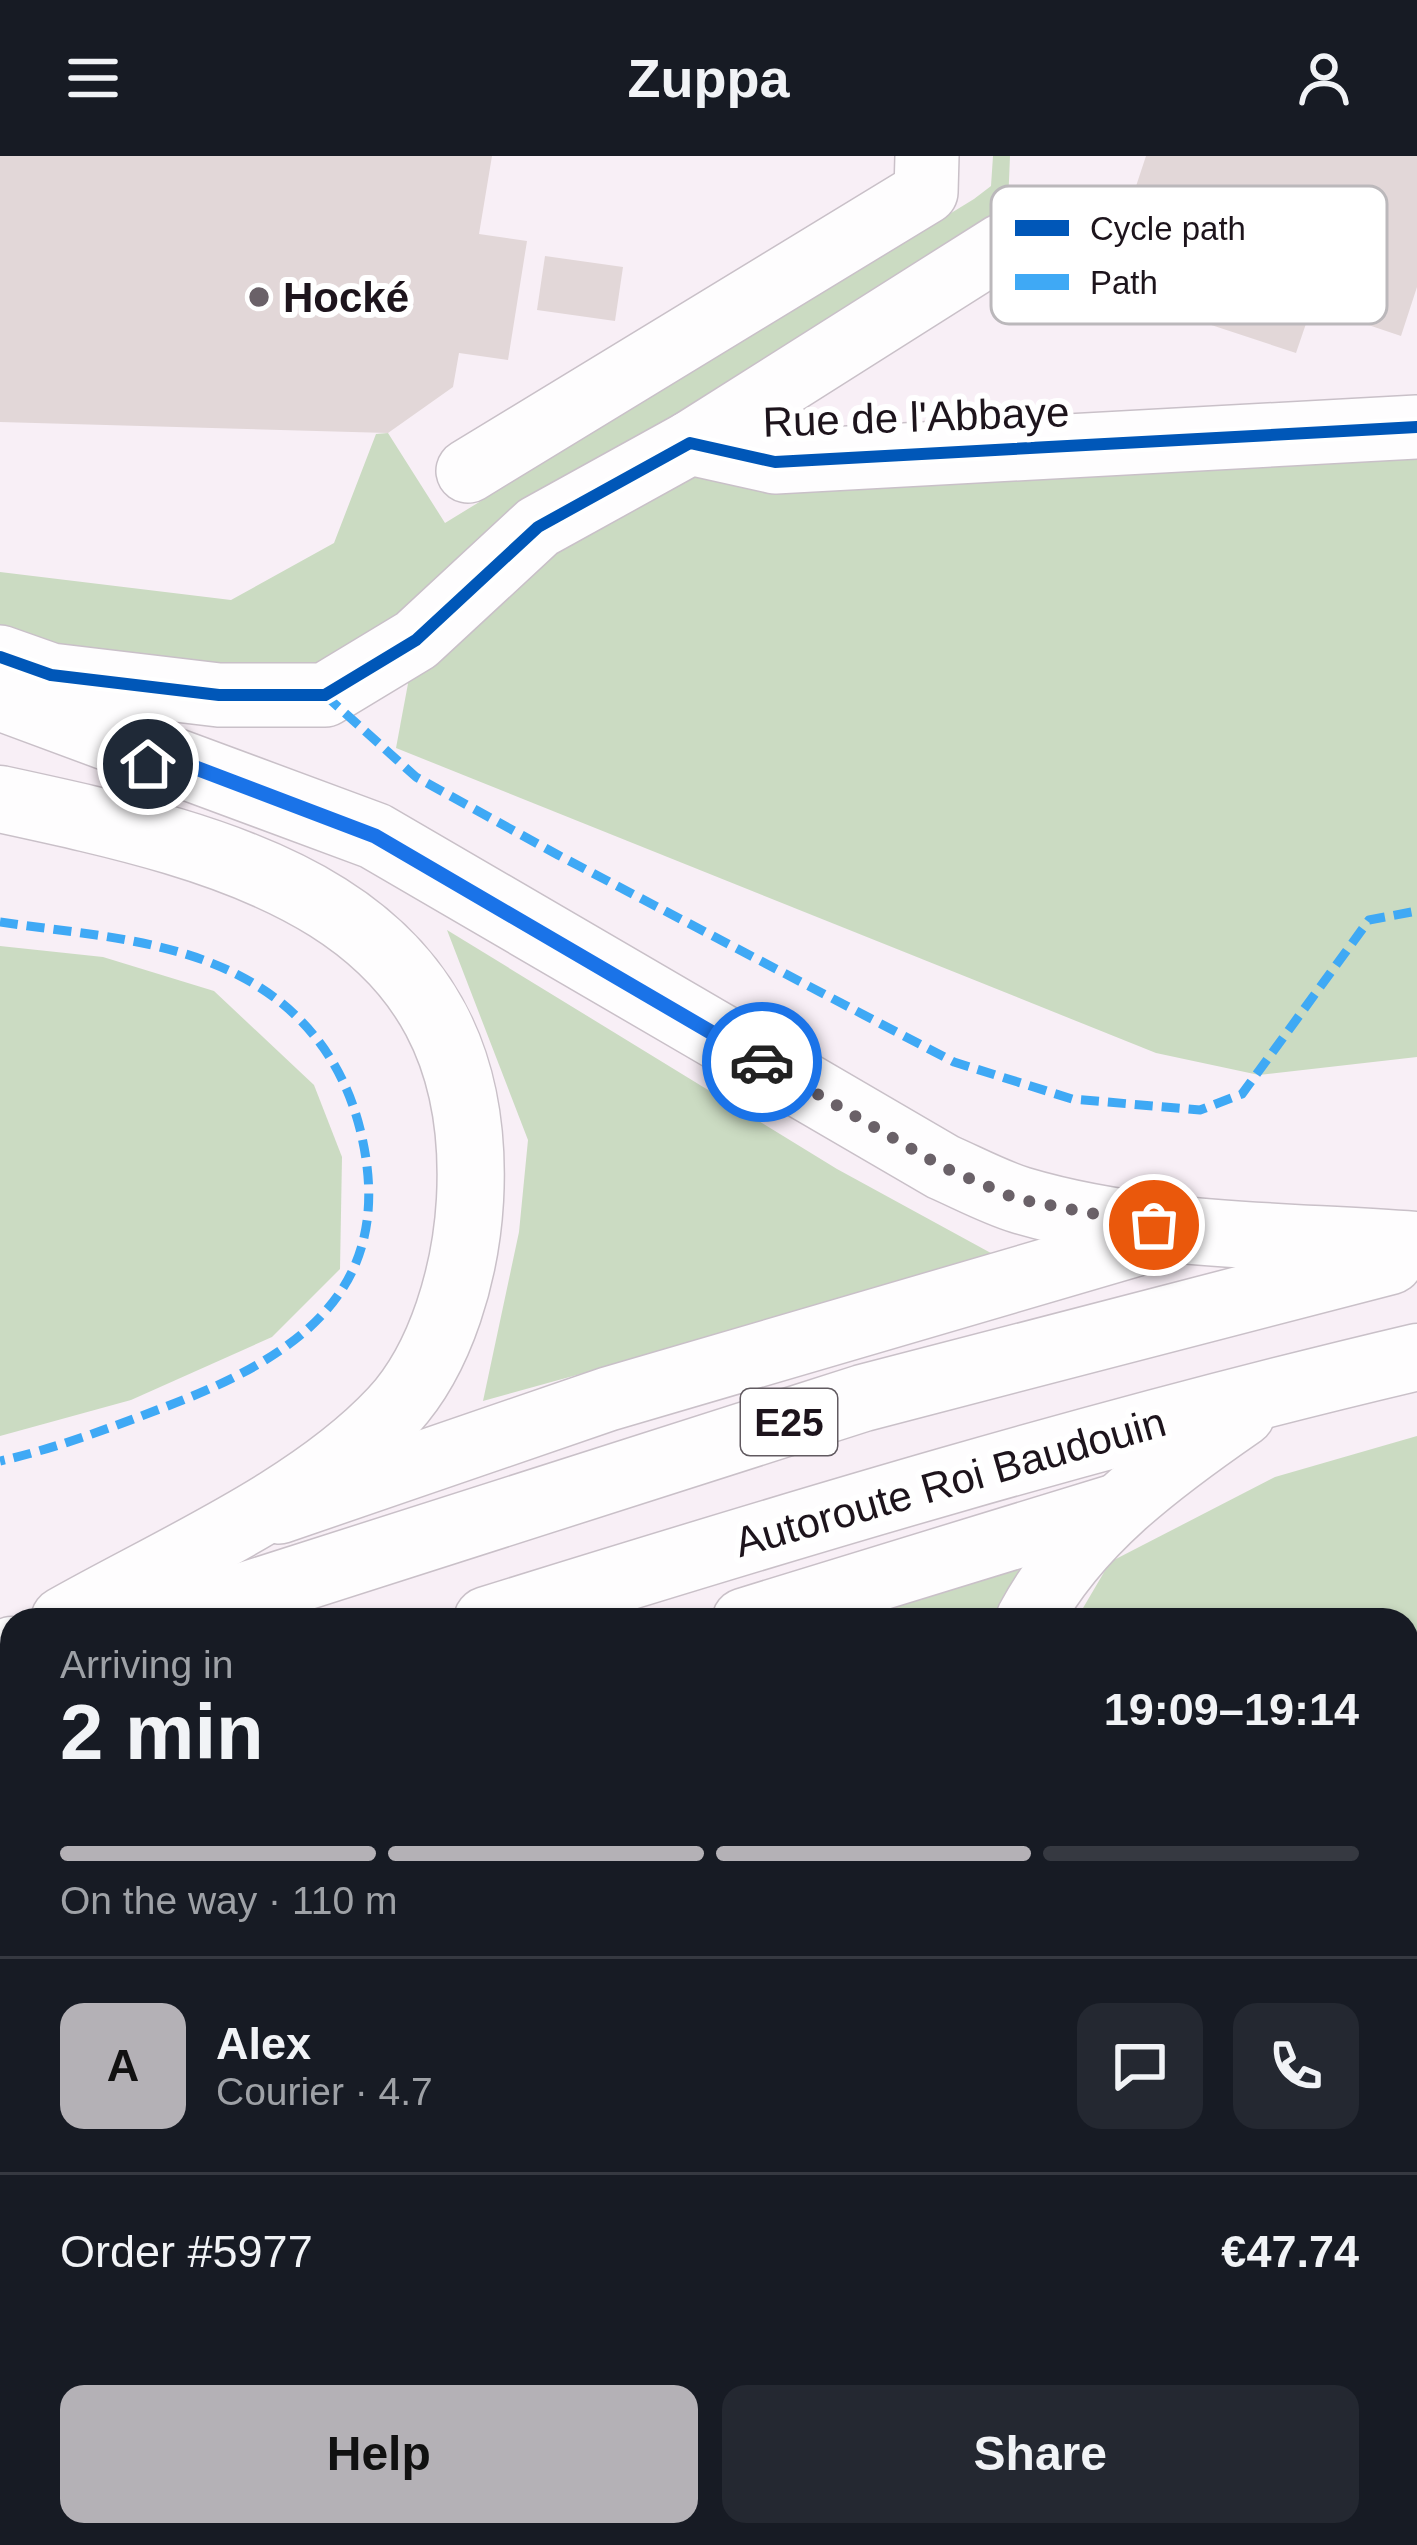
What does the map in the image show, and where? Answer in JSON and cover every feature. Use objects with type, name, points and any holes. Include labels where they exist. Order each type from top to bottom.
[{"type":"highway","points":[[0,697],[375,836],[943,1167],[1017,1199],[1088,1216],[1188,1229],[1417,1250]]},
{"type":"highway","points":[[0,732],[100,760],[196,768]]},
{"type":"highway","points":[[0,800],[134,828],[283,881],[370,934],[409,977],[434,1019],[469,1135],[471,1174],[464,1254],[433,1348],[396,1408],[350,1452],[85,1608]]},
{"type":"highway","points":[[0,830],[134,828]]},
{"type":"highway","name":"E25","points":[[206,1608],[862,1398],[1417,1250]]},
{"type":"highway","name":"Autoroute Roi Baudouin","points":[[526,1608],[842,1510],[1275,1391],[1417,1358]]},
{"type":"highway","points":[[1037,1608],[1058,1571],[1125,1503],[1275,1391]]},
{"type":"street","points":[[468,470],[926,192],[927,156]]},
{"type":"street","name":"Rue de l'Abbaye","points":[[0,657],[51,675],[198,693],[325,695],[416,640],[538,527],[690,443],[991,253]]},
{"type":"street","name":"Rue de l'Abbaye","points":[[690,443],[775,462],[1417,427]]},
{"type":"street","points":[[218,1533],[608,1399],[1188,1229]]},
{"type":"street","points":[[783,1608],[1125,1503]]},
{"type":"green space","points":[[993,156],[1010,156],[1009,186],[991,186]]},
{"type":"green space","points":[[991,186],[991,225],[414,619],[295,674],[0,637],[0,572],[231,600],[334,543],[376,434],[388,433],[445,523]]},
{"type":"green space","points":[[1417,427],[1417,1057],[1259,1075],[1156,1053],[396,748],[412,662],[543,540],[722,452]]},
{"type":"green space","points":[[447,930],[837,1169],[1000,1258],[483,1401],[519,1232],[528,1140]]},
{"type":"green space","points":[[0,946],[103,957],[214,991],[314,1085],[342,1157],[340,1269],[272,1337],[131,1400],[0,1436]]},
{"type":"green space","points":[[1417,1436],[1417,1608],[1083,1608],[1110,1562],[1275,1477]]},
{"type":"green space","points":[[1023,1564],[1010,1608],[874,1608]]},
{"type":"building","name":"Hocké","points":[[0,156],[492,156],[479,234],[527,241],[508,360],[459,353],[453,387],[388,433],[0,422]]},
{"type":"building","points":[[1146,156],[1417,156],[1417,287],[1401,336],[1365,324],[1387,324],[1387,186],[1136,186]]},
{"type":"building","points":[[545,256],[623,267],[615,321],[537,310]]},
{"type":"building","points":[[1208,324],[1306,324],[1296,353]]},
{"type":"marked path","points":[[325,695],[416,777],[558,855],[954,1062],[1072,1099],[1200,1110],[1242,1094],[1369,920],[1417,911]]},
{"type":"marked path","points":[[0,922],[183,953],[240,976],[283,1004],[317,1039],[343,1081],[360,1129],[369,1186],[365,1235],[349,1277],[324,1312],[291,1342],[206,1390],[79,1438],[0,1461]]},
{"type":"cycle path","points":[[0,657],[51,675],[219,695],[325,695],[416,640],[538,527],[690,443],[775,462],[1417,427]]},
{"type":"way so far","points":[[762,1062],[943,1167],[1017,1199],[1154,1225]]},
{"type":"place","name":"Hocké","points":[[259,297]]},
{"type":"route","points":[[148,764],[196,768],[375,836],[762,1062]]}]
